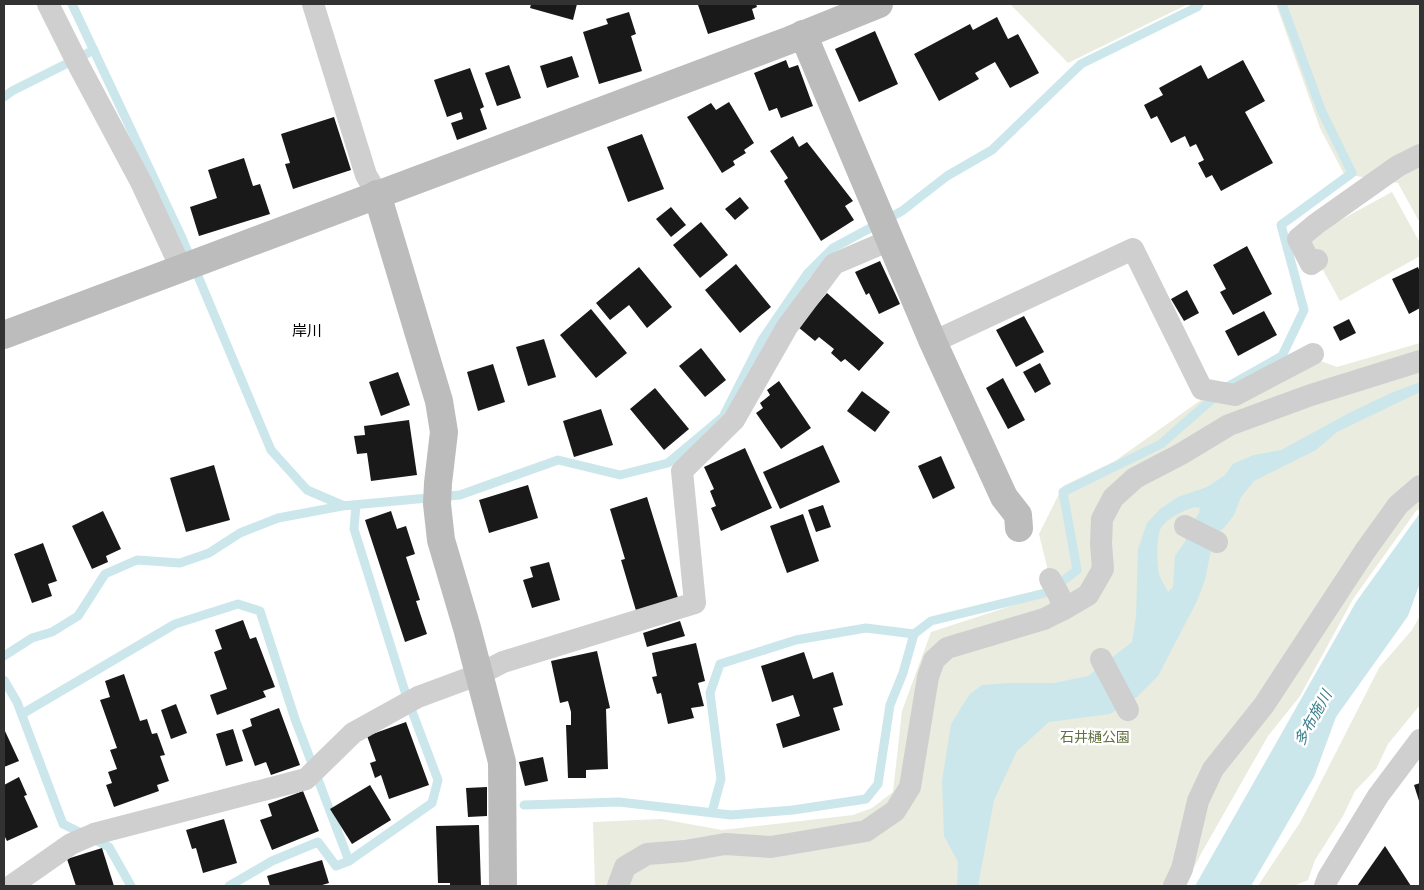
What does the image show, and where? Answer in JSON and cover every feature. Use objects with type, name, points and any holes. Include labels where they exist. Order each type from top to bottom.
[{"type":"street","points":[[48,4],[141,182],[192,264]]},
{"type":"street","points":[[313,4],[366,175],[377,194],[439,400],[444,432],[438,493],[441,540],[480,674],[502,762],[502,886]]},
{"type":"street","points":[[4,335],[879,4]]},
{"type":"street","points":[[803,34],[933,342],[1004,497],[1018,515],[1019,528]]},
{"type":"street","points":[[1317,260],[1311,264],[1298,239],[1316,224],[1398,166],[1420,155]]},
{"type":"street","points":[[11,886],[71,844],[94,834],[306,779],[353,733],[410,702],[480,674],[503,662],[696,603],[682,471],[734,420],[787,327],[834,264],[890,240]]},
{"type":"street","points":[[933,342],[1133,249],[1202,389],[1235,395],[1313,354]]},
{"type":"street","points":[[618,886],[625,868],[647,854],[685,851],[725,844],[771,847],[866,831],[895,811],[910,787],[928,677],[934,660],[946,648],[1044,618],[1058,595],[1088,595],[1103,569],[1102,519],[1113,498],[1135,478],[1181,454],[1229,425],[1311,395],[1420,361]]},
{"type":"street","points":[[1174,886],[1182,869],[1198,800],[1213,769],[1264,705],[1365,551],[1398,505],[1420,486]]},
{"type":"street","points":[[1185,526],[1217,542]]},
{"type":"street","points":[[1101,659],[1128,710]]},
{"type":"street","points":[[1325,886],[1378,796],[1420,740]]},
{"type":"green space","points":[[1010,4],[1188,4],[1068,63]]},
{"type":"green space","points":[[1276,4],[1420,4],[1420,223],[1398,183],[1344,174],[1320,128]]},
{"type":"green space","points":[[1392,192],[1420,243],[1420,256],[1340,301],[1306,239]]},
{"type":"green space","name":"石井樋公園","points":[[1420,343],[1420,508],[1353,599],[1300,696],[1268,736],[1184,886],[595,886],[593,822],[661,819],[722,830],[853,815],[872,808],[893,792],[902,711],[931,632],[1045,595],[1050,579],[1039,534],[1063,486],[1115,461],[1201,400],[1315,359],[1337,367]]},
{"type":"green space","points":[[1420,616],[1420,705],[1388,744],[1376,769],[1355,791],[1343,816],[1315,860],[1308,880],[1294,886],[1258,886],[1301,821],[1379,668],[1412,630]]},
{"type":"water","points":[[1420,382],[1420,392],[1337,432],[1316,450],[1254,481],[1241,497],[1234,515],[1224,528],[1214,535],[1205,580],[1197,601],[1158,676],[1137,697],[1110,714],[1049,722],[1017,751],[994,800],[978,886],[957,886],[958,862],[944,836],[942,781],[951,724],[969,695],[982,685],[1054,683],[1088,676],[1132,642],[1136,617],[1138,549],[1147,523],[1160,509],[1178,497],[1207,487],[1225,475],[1233,464],[1254,455],[1281,450],[1351,412]],"holes":[[[1194,507],[1200,508],[1199,513],[1189,528],[1185,542],[1175,556],[1173,587],[1168,592],[1158,569],[1157,550],[1159,532],[1164,524],[1176,515]]]},
{"type":"water","name":"多布施川","points":[[1420,513],[1420,583],[1408,616],[1336,717],[1314,777],[1251,886],[1195,886],[1356,602]]},
{"type":"building","points":[[531,4],[577,4],[573,20],[530,8]]},
{"type":"building","points":[[756,4],[757,7],[752,9],[755,19],[708,34],[698,5]]},
{"type":"building","points":[[629,12],[636,34],[631,36],[642,71],[599,84],[583,32],[608,24],[606,19]]},
{"type":"building","points":[[997,17],[1008,39],[1018,34],[1039,73],[1010,88],[995,62],[975,73],[979,79],[939,101],[914,54],[970,24],[973,30]]},
{"type":"building","points":[[875,31],[898,84],[859,102],[835,49]]},
{"type":"building","points":[[572,56],[579,77],[547,88],[540,66]]},
{"type":"building","points":[[786,60],[789,68],[798,65],[813,106],[781,118],[777,108],[769,111],[754,73]]},
{"type":"building","points":[[1243,60],[1265,101],[1245,112],[1273,163],[1221,191],[1212,175],[1206,178],[1198,163],[1204,160],[1196,144],[1190,147],[1185,136],[1171,143],[1157,116],[1151,119],[1144,105],[1163,95],[1159,88],[1201,65],[1208,79]]},
{"type":"building","points":[[509,65],[521,98],[497,106],[485,73]]},
{"type":"building","points":[[470,68],[484,107],[480,109],[487,129],[457,140],[451,123],[463,119],[461,112],[447,117],[434,80]]},
{"type":"building","points":[[729,102],[754,143],[744,150],[746,153],[733,161],[735,165],[722,173],[687,117],[711,103],[716,110]]},
{"type":"building","points":[[334,117],[351,170],[293,189],[285,164],[290,163],[281,134]]},
{"type":"building","points":[[642,134],[664,189],[628,202],[607,147]]},
{"type":"building","points":[[793,136],[799,147],[807,142],[853,201],[845,206],[854,220],[821,241],[784,181],[788,178],[770,151]]},
{"type":"building","points":[[244,158],[253,186],[260,184],[270,214],[199,236],[190,207],[217,198],[208,170]]},
{"type":"building","points":[[740,197],[749,208],[735,220],[725,209]]},
{"type":"building","points":[[671,207],[686,225],[671,237],[656,219]]},
{"type":"building","points":[[701,222],[728,255],[700,278],[673,245]]},
{"type":"building","points":[[1247,246],[1272,294],[1233,315],[1220,292],[1226,289],[1213,265]]},
{"type":"building","points":[[880,261],[900,304],[879,314],[869,293],[866,295],[855,272]]},
{"type":"building","points":[[736,264],[771,307],[740,333],[705,290]]},
{"type":"building","points":[[639,267],[672,307],[647,328],[629,305],[610,320],[596,303]]},
{"type":"building","points":[[1418,267],[1420,272],[1420,308],[1409,314],[1392,279]]},
{"type":"building","points":[[1187,290],[1199,313],[1184,321],[1171,299]]},
{"type":"building","points":[[827,293],[884,343],[859,371],[845,359],[841,362],[831,353],[834,349],[819,337],[815,341],[798,327]]},
{"type":"building","points":[[591,309],[627,353],[596,378],[560,335]]},
{"type":"building","points":[[1264,311],[1277,335],[1238,356],[1225,331]]},
{"type":"building","points":[[1024,316],[1044,352],[1016,367],[996,330]]},
{"type":"building","points":[[1349,319],[1356,333],[1340,341],[1333,327]]},
{"type":"building","points":[[544,339],[556,377],[528,386],[516,347]]},
{"type":"building","points":[[701,348],[726,380],[705,397],[679,366]]},
{"type":"building","points":[[1040,363],[1051,384],[1035,393],[1023,372]]},
{"type":"building","points":[[493,364],[505,402],[478,411],[467,372]]},
{"type":"building","points":[[398,372],[410,405],[381,416],[369,382]]},
{"type":"building","points":[[1003,378],[1025,420],[1008,429],[986,388]]},
{"type":"building","points":[[779,381],[811,428],[781,449],[756,413],[763,408],[760,403],[770,395],[767,390]]},
{"type":"building","points":[[655,388],[689,429],[664,450],[630,409]]},
{"type":"building","points":[[862,391],[890,412],[875,432],[847,411]]},
{"type":"building","points":[[601,409],[613,445],[574,457],[563,421]]},
{"type":"building","points":[[409,420],[417,475],[371,481],[367,453],[357,454],[354,436],[365,435],[364,426]]},
{"type":"building","points":[[823,445],[840,482],[780,509],[763,472]]},
{"type":"building","points":[[745,448],[772,508],[721,531],[711,508],[716,506],[710,491],[714,489],[704,467]]},
{"type":"building","points":[[941,456],[955,488],[933,499],[918,466]]},
{"type":"building","points":[[214,465],[230,520],[186,532],[170,478]]},
{"type":"building","points":[[528,485],[538,518],[489,533],[479,500]]},
{"type":"building","points":[[647,497],[679,601],[637,614],[621,560],[625,559],[610,509]]},
{"type":"building","points":[[823,505],[831,527],[816,532],[808,510]]},
{"type":"building","points":[[103,511],[121,549],[106,556],[108,562],[92,569],[72,526]]},
{"type":"building","points":[[391,511],[397,529],[406,526],[415,554],[406,557],[420,600],[416,601],[427,634],[405,642],[365,520]]},
{"type":"building","points":[[803,514],[819,561],[787,573],[770,526]]},
{"type":"building","points":[[43,543],[57,581],[48,584],[52,596],[32,603],[14,554]]},
{"type":"building","points":[[549,562],[560,600],[532,608],[523,580],[533,577],[530,567]]},
{"type":"building","points":[[243,620],[250,639],[256,637],[275,687],[263,691],[266,697],[217,715],[210,695],[227,689],[214,652],[222,649],[215,630]]},
{"type":"building","points":[[680,621],[685,636],[647,647],[643,633]]},
{"type":"building","points":[[696,643],[705,681],[698,683],[704,706],[691,708],[694,718],[668,724],[661,693],[657,694],[652,677],[657,676],[652,653]]},
{"type":"building","points":[[597,651],[610,708],[606,709],[608,769],[586,770],[586,778],[568,778],[566,725],[571,725],[571,712],[568,701],[560,703],[551,661]]},
{"type":"building","points":[[804,652],[813,679],[833,672],[843,705],[833,708],[840,730],[783,748],[776,724],[800,716],[793,695],[772,702],[761,666]]},
{"type":"building","points":[[124,674],[140,721],[147,719],[152,734],[157,733],[165,755],[160,756],[169,781],[157,785],[159,791],[114,807],[106,785],[112,783],[108,772],[117,769],[110,750],[117,748],[100,700],[110,697],[105,681]]},
{"type":"building","points":[[176,704],[187,733],[171,739],[161,710]]},
{"type":"building","points":[[279,708],[300,765],[271,775],[266,762],[255,766],[242,730],[252,726],[250,719]]},
{"type":"building","points":[[406,722],[429,785],[389,799],[381,775],[375,778],[370,763],[376,761],[367,736]]},
{"type":"building","points":[[4,729],[19,761],[4,767]]},
{"type":"building","points":[[233,729],[243,761],[226,766],[216,734]]},
{"type":"building","points":[[543,757],[548,781],[525,786],[519,762]]},
{"type":"building","points":[[19,777],[27,795],[24,796],[38,827],[7,841],[4,835],[4,785]]},
{"type":"building","points":[[1420,783],[1420,804],[1414,785]]},
{"type":"building","points":[[370,785],[391,820],[352,844],[330,809]]},
{"type":"building","points":[[487,787],[487,816],[468,817],[466,788]]},
{"type":"building","points":[[303,791],[319,831],[272,850],[260,820],[272,816],[268,804]]},
{"type":"building","points":[[224,819],[237,863],[203,873],[196,848],[192,849],[186,830]]},
{"type":"building","points":[[479,825],[481,886],[450,886],[450,883],[438,883],[436,826]]},
{"type":"building","points":[[1385,846],[1411,886],[1357,886]]},
{"type":"building","points":[[102,848],[114,886],[76,886],[67,859]]},
{"type":"building","points":[[322,860],[329,883],[319,886],[270,886],[267,876]]},
{"type":"waterway","points":[[72,4],[182,238],[271,450],[307,490],[342,505]]},
{"type":"waterway","points":[[4,656],[32,638],[52,632],[78,616],[105,574],[137,560],[180,563],[209,553],[240,533],[278,518],[342,506],[460,495],[558,460],[620,475],[668,463],[723,417],[762,340],[807,274],[833,248],[902,211],[947,176],[992,150],[1081,64],[1197,7],[1199,4]]},
{"type":"waterway","points":[[1227,387],[1282,356],[1304,310],[1281,225],[1352,173],[1322,112],[1282,4]]},
{"type":"waterway","points":[[4,97],[12,91],[94,50]]},
{"type":"waterway","points":[[524,805],[619,802],[731,815],[793,810],[866,799],[878,784],[890,705],[903,673],[914,634],[931,621],[1049,592],[1077,570],[1063,492],[1161,444],[1217,395]]},
{"type":"waterway","points":[[229,886],[272,861],[318,842],[336,866],[349,861],[432,803],[438,780],[407,698],[354,529],[356,505]]},
{"type":"waterway","points":[[22,714],[175,624],[238,604],[260,611],[295,719],[349,861]]},
{"type":"waterway","points":[[712,812],[721,779],[710,693],[720,664],[796,640],[866,628],[914,634]]},
{"type":"waterway","points":[[4,680],[17,702],[63,824],[109,847],[131,886]]},
{"type":"district","name":"岸川","points":[[307,331]]}]
